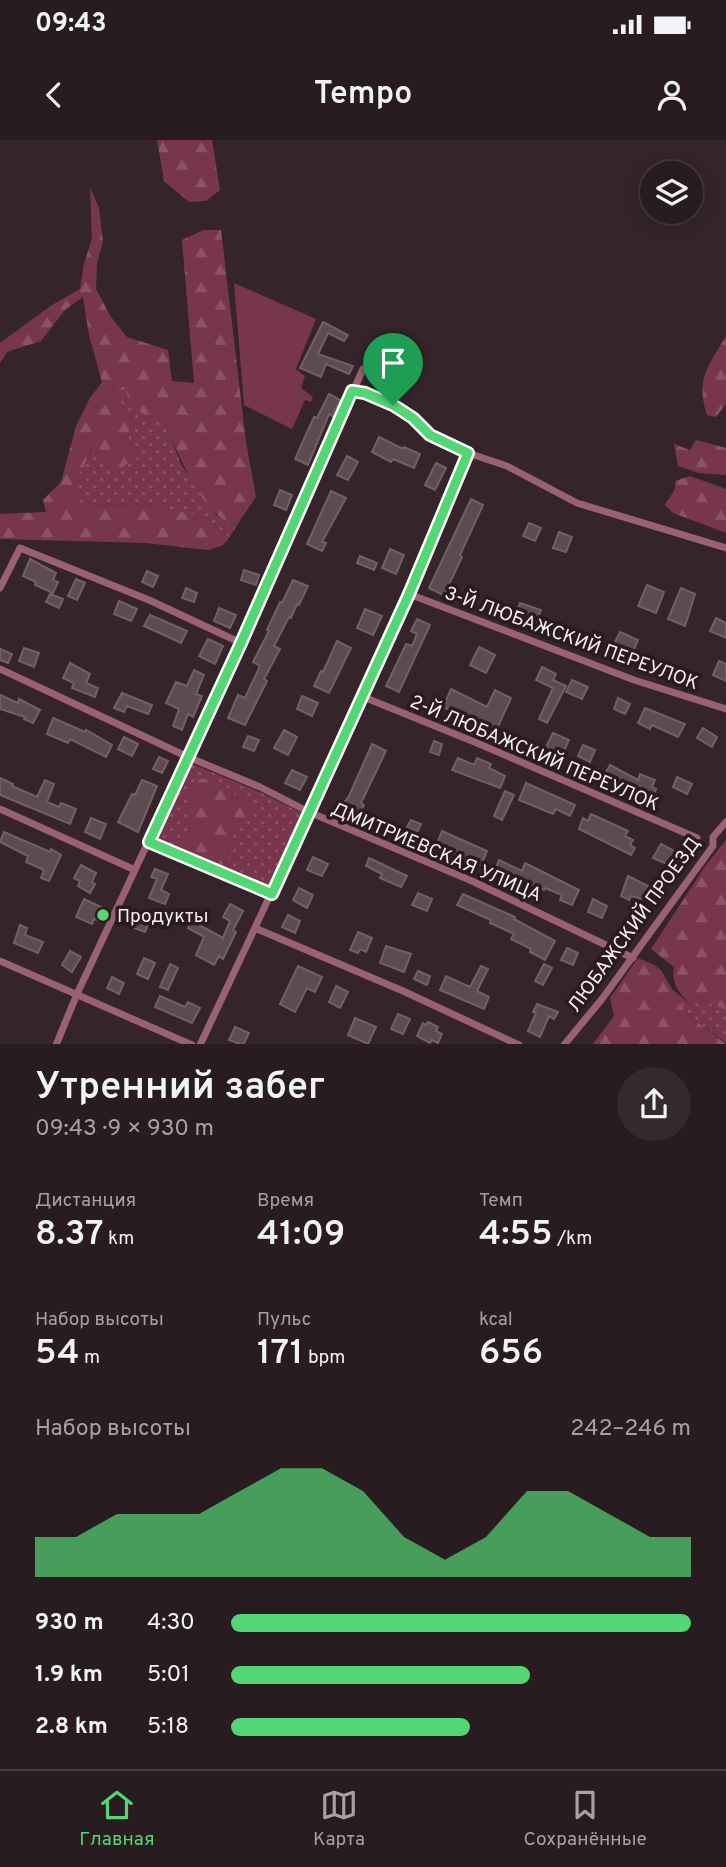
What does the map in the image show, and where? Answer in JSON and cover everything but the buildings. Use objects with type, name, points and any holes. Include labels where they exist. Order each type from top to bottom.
[{"type":"street","points":[[56,1044],[77,994],[241,643],[363,369]]},
{"type":"street","points":[[352,391],[365,393],[393,405],[413,418],[430,435],[468,453],[507,466],[577,503],[726,548]]},
{"type":"street","points":[[200,1044],[409,594],[468,453]]},
{"type":"street","points":[[0,588],[20,548],[149,600],[241,643]]},
{"type":"street","name":"3-Й ЛЮБАЖСКИЙ ПЕРЕУЛОК","points":[[409,594],[634,680],[726,709]]},
{"type":"street","name":"ДМИТРИЕВСКАЯ УЛИЦА","points":[[0,669],[188,757],[260,787],[309,812],[472,880],[633,958]]},
{"type":"street","name":"2-Й ЛЮБАЖСКИЙ ПЕРЕУЛОК","points":[[361,696],[697,838]]},
{"type":"street","points":[[0,809],[135,870]]},
{"type":"street","name":"ЛЮБАЖСКИЙ ПРОЕЗД","points":[[565,1044],[633,958],[713,846],[713,836],[726,822]]},
{"type":"street","points":[[149,842],[272,894]]},
{"type":"street","points":[[255,928],[403,991],[517,1044]]},
{"type":"street","points":[[0,961],[190,1044]]},
{"type":"green space","points":[[157,140],[212,140],[220,190],[206,201],[189,202],[164,181]]},
{"type":"green space","points":[[90,187],[99,208],[103,242],[97,262],[96,289],[111,317],[127,337],[168,350],[172,381],[194,383],[182,240],[204,230],[221,230],[246,442],[256,497],[237,525],[213,511],[192,481],[163,419],[149,419],[130,403],[124,385],[113,387],[119,403],[132,417],[128,440],[138,457],[116,471],[100,460],[92,447],[84,467],[70,488],[87,506],[148,505],[207,518],[229,538],[223,545],[208,550],[145,543],[0,539],[0,514],[46,512],[43,500],[61,482],[76,426],[90,398],[102,382],[89,335],[83,297],[65,310],[41,341],[7,352],[0,363],[0,343],[52,305],[80,289],[84,263],[92,239]]},
{"type":"green space","points":[[234,283],[316,319],[296,369],[305,376],[301,388],[313,397],[311,402],[305,400],[292,429],[244,405]]},
{"type":"green space","points":[[726,336],[726,404],[716,417],[707,415],[703,382],[709,364]]},
{"type":"green space","points":[[124,385],[163,418],[181,464],[216,515],[237,525],[229,538],[207,518],[148,505],[87,506],[69,488],[84,467],[93,446],[128,440],[132,417],[119,403],[113,386]]},
{"type":"green space","points":[[696,440],[726,448],[726,475],[699,473],[678,466],[674,444],[690,450]]},
{"type":"green space","points":[[690,476],[726,489],[726,533],[673,513],[665,505],[675,489],[675,481]]},
{"type":"green space","points":[[190,763],[302,813],[268,889],[213,870],[227,862],[231,837],[242,819],[239,798],[215,780],[189,827],[190,840],[175,853],[156,844],[155,840]]},
{"type":"green space","points":[[200,779],[215,780],[239,798],[252,798],[255,808],[235,832],[227,862],[213,870],[175,853],[179,843],[190,840],[189,800]]},
{"type":"green space","points":[[726,840],[726,1010],[703,1000],[691,1005],[677,988],[674,967],[651,949],[706,865]]},
{"type":"green space","points":[[638,958],[661,970],[686,1013],[726,1044],[593,1044],[614,1016],[610,998]]},
{"type":"green space","points":[[672,989],[691,1005],[703,1000],[726,1010],[726,1043],[686,1013]]},
{"type":"place","name":"Продукты","points":[[103,915]]},
{"type":"route","points":[[352,391],[365,393],[393,405],[413,418],[430,435],[468,453],[409,594],[272,894],[149,842],[286,544],[352,391]]}]
